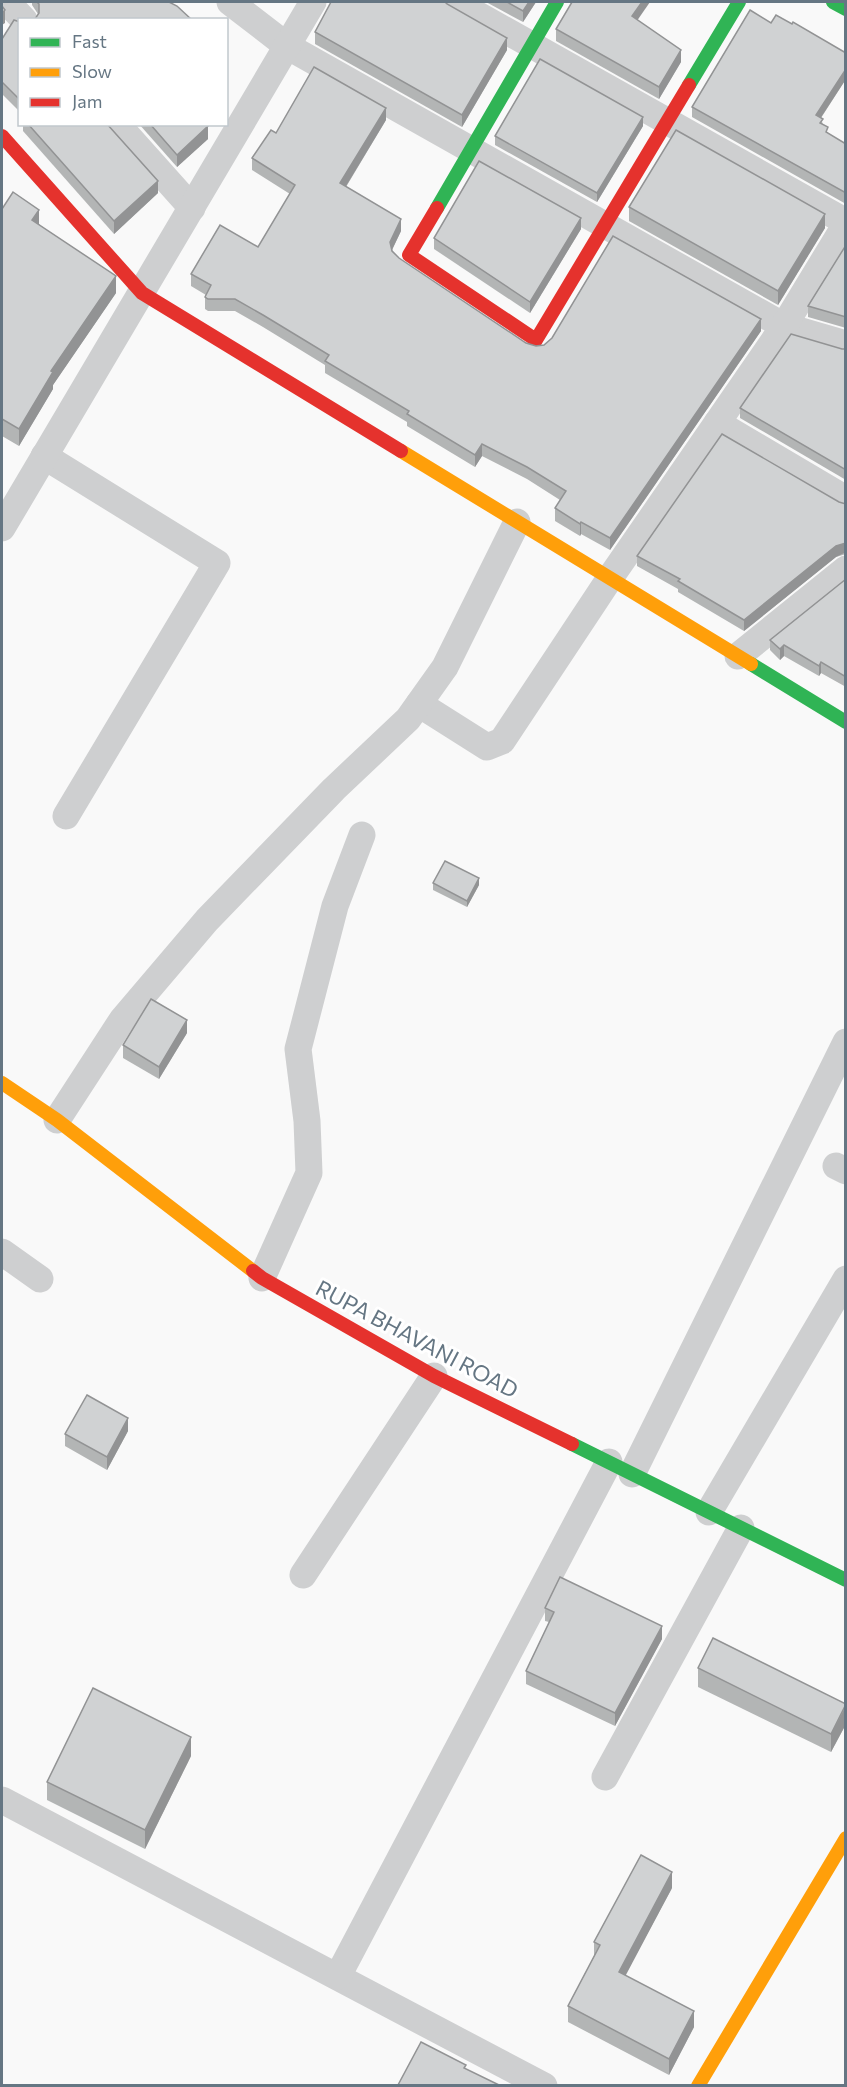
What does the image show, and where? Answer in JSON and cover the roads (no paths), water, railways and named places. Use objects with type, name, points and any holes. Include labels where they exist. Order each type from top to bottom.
[{"type":"street","points":[[8,2],[22,18]]},
{"type":"street","points":[[230,2],[287,46],[784,326],[846,344]]},
{"type":"street","points":[[2,528],[313,2]]},
{"type":"street","points":[[419,704],[487,747],[502,741],[610,578],[784,326],[846,223],[455,2]]},
{"type":"street","points":[[557,2],[409,255],[536,340],[739,2]]},
{"type":"street","points":[[833,2],[846,9]]},
{"type":"street","points":[[119,126],[192,208]]},
{"type":"street","points":[[2,136],[142,293],[846,722]]},
{"type":"street","points":[[717,423],[846,499]]},
{"type":"street","points":[[44,456],[217,563],[66,816]]},
{"type":"street","points":[[57,1120],[122,1020],[207,920],[334,789],[408,719],[445,667],[517,522]]},
{"type":"street","points":[[738,656],[846,569]]},
{"type":"street","points":[[262,1278],[309,1173],[307,1121],[298,1049],[335,906],[362,835]]},
{"type":"street","points":[[338,1976],[620,1468],[846,1042]]},
{"type":"street","name":"RUPA BHAVANI ROAD","points":[[2,1083],[57,1120],[262,1278],[434,1376],[846,1580]]},
{"type":"street","points":[[2,1252],[40,1279]]},
{"type":"street","points":[[709,1512],[846,1279]]},
{"type":"street","points":[[303,1575],[434,1376]]},
{"type":"street","points":[[605,1777],[741,1527]]},
{"type":"street","points":[[2,1800],[544,2085]]},
{"type":"street","points":[[698,2085],[846,1838]]}]
